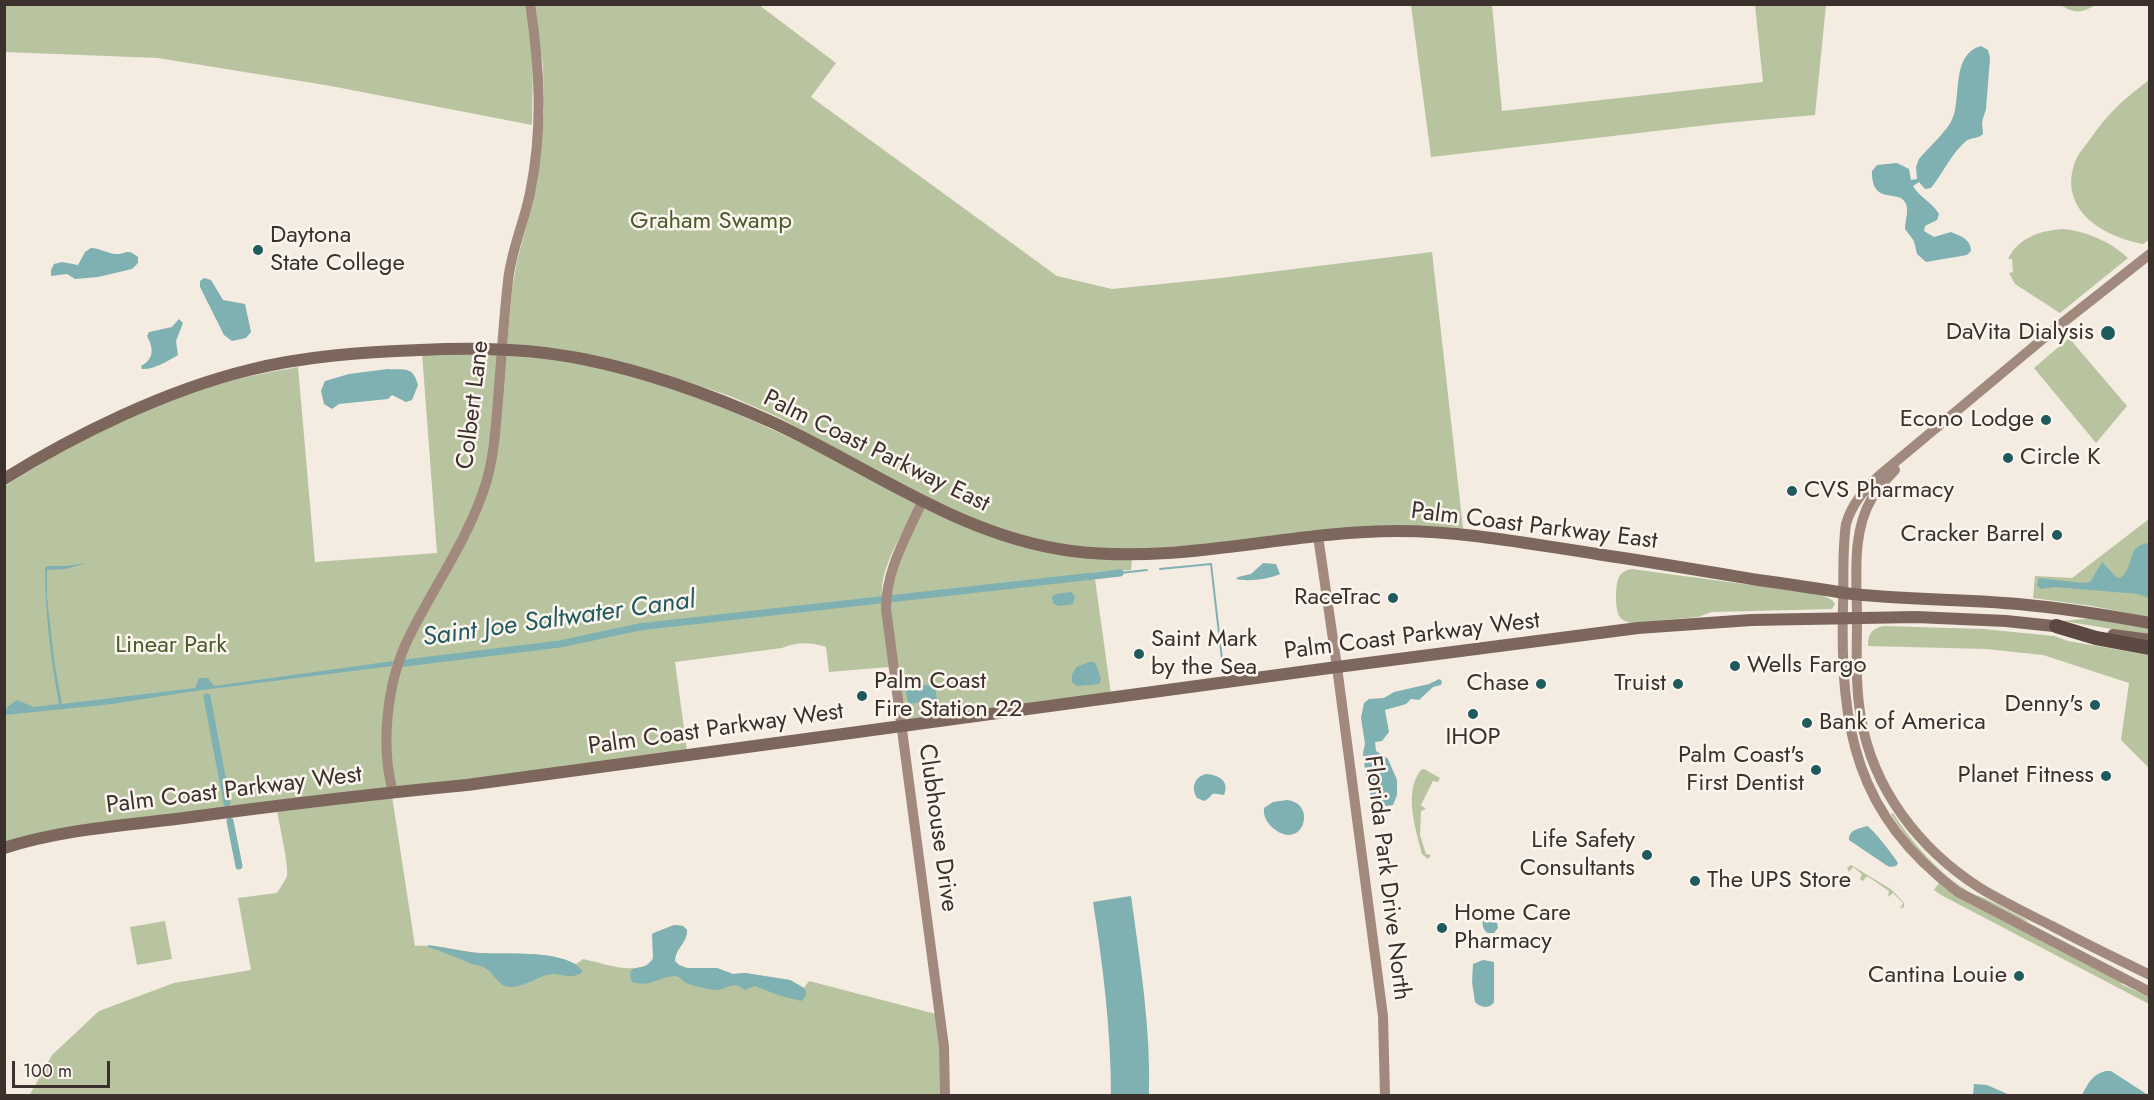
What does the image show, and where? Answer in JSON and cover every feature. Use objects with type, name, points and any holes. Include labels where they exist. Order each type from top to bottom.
[{"type":"highway","points":[[2056,626],[2096,638],[2150,648]]},
{"type":"main road","name":"Palm Coast Parkway East","points":[[4,479],[46,453],[100,426],[175,395],[246,371],[303,359],[356,353],[433,349],[503,349],[585,360],[636,373],[716,399],[798,435],[922,502],[1000,534],[1038,545],[1075,552],[1159,554],[1318,536],[1402,531],[1462,535],[1857,595],[2018,604],[2090,612],[2150,623]]},
{"type":"main road","name":"Palm Coast Parkway West","points":[[4,848],[33,839],[63,834],[393,792],[467,785],[1638,628],[1740,620],[1916,616],[2056,626],[2150,640]]},
{"type":"street","name":"Colbert Lane","points":[[393,792],[388,772],[387,747],[392,692],[409,637],[447,566],[486,485],[494,450],[508,280],[530,194],[538,143],[538,66],[530,4]]},
{"type":"street","points":[[2150,254],[2056,328],[1872,482],[1855,503],[1846,524],[1843,617],[1845,693],[1850,729],[1861,767],[1878,806],[1910,849],[1944,881],[1973,901],[2150,992]]},
{"type":"street","points":[[1920,443],[1876,492],[1865,511],[1858,539],[1858,694],[1863,727],[1883,785],[1907,822],[1940,858],[1980,888],[2150,975]]},
{"type":"street","name":"Clubhouse Drive","points":[[922,502],[892,568],[886,598],[886,619],[945,1047],[945,1095]]},
{"type":"street","name":"Florida Park Drive North","points":[[1318,536],[1383,1016],[1385,1095]]},
{"type":"street","points":[[1823,589],[1835,584],[1844,571]]},
{"type":"street","points":[[2029,930],[2039,929],[2089,956],[2107,954]]},
{"type":"green space","points":[[5,5],[525,5],[533,57],[532,125],[331,86],[158,58],[5,52]]},
{"type":"green space","name":"Graham Swamp","points":[[534,5],[759,5],[836,63],[811,97],[1057,276],[1112,289],[1432,252],[1463,528],[1394,525],[1339,528],[1243,541],[1133,550],[1113,550],[1039,541],[953,512],[778,417],[730,396],[651,370],[507,345],[512,290],[517,261],[533,202],[544,112],[543,66]]},
{"type":"green space","points":[[1411,5],[1492,5],[1502,111],[1763,82],[1755,5],[1826,5],[1815,115],[1725,123],[1431,157]]},
{"type":"green space","points":[[2061,5],[2095,5],[2078,11]]},
{"type":"green space","points":[[2149,80],[2150,239],[2143,244],[2111,234],[2086,216],[2077,204],[2072,191],[2072,175],[2077,157],[2104,121],[2124,100]]},
{"type":"green space","points":[[2062,229],[2097,238],[2128,258],[2060,313],[2015,284],[2009,273],[2013,272],[2012,259],[2008,259],[2017,246],[2030,237]]},
{"type":"green space","points":[[2069,338],[2127,406],[2096,443],[2034,368]]},
{"type":"green space","name":"Linear Park","points":[[422,353],[548,357],[590,363],[618,371],[731,411],[825,455],[917,503],[893,550],[883,579],[883,611],[889,667],[829,672],[826,647],[804,643],[675,662],[687,751],[5,842],[5,486],[80,442],[162,404],[226,382],[298,367],[315,562],[437,553]]},
{"type":"green space","points":[[925,507],[1005,540],[1132,558],[1131,570],[1094,572],[1111,694],[910,720],[905,716],[892,643],[891,587],[901,554]]},
{"type":"green space","points":[[2149,519],[2149,617],[2033,598],[2035,576],[2072,578]]},
{"type":"green space","points":[[1632,569],[1822,595],[1835,604],[1832,609],[1712,612],[1698,617],[1631,623],[1619,616],[1616,596],[1619,577]]},
{"type":"green space","points":[[2093,618],[2149,628],[2149,635],[2063,621]]},
{"type":"green space","points":[[1883,626],[1983,629],[2054,636],[2068,641],[2149,655],[2149,768],[2121,740],[2129,683],[2043,655],[1986,649],[1868,646],[1871,633]]},
{"type":"green space","points":[[1424,769],[1440,778],[1438,782],[1433,781],[1421,805],[1426,809],[1421,811],[1420,835],[1426,854],[1431,855],[1428,859],[1422,854],[1412,811],[1413,789],[1416,779]]},
{"type":"green space","points":[[392,796],[415,946],[480,953],[541,955],[576,964],[583,959],[618,967],[636,968],[651,962],[654,954],[653,933],[674,925],[683,926],[687,930],[686,935],[675,962],[687,968],[717,968],[733,974],[745,973],[790,980],[804,988],[809,981],[936,1014],[941,1096],[29,1096],[52,1055],[99,1011],[174,983],[251,970],[238,898],[277,893],[287,876],[277,810]]},
{"type":"green space","points":[[1893,813],[1918,847],[1960,886],[2030,922],[1989,905],[1969,893],[1951,880],[1917,849],[1891,814]]},
{"type":"green space","points":[[1851,865],[1892,890],[1904,903],[1904,907],[1900,909],[1903,903],[1893,893],[1888,897],[1889,891],[1867,876],[1863,881],[1860,879],[1862,874],[1853,867],[1849,872],[1847,868]]},
{"type":"green space","points":[[1939,883],[1971,903],[2149,997],[2149,1004],[1941,895],[1934,890]]},
{"type":"green space","points":[[165,921],[172,959],[137,965],[130,927]]},
{"type":"water","points":[[1981,46],[1988,50],[1990,58],[1986,109],[1982,122],[1983,134],[1966,141],[1961,146],[1931,188],[1925,189],[1919,182],[1913,186],[1939,214],[1937,220],[1925,226],[1924,231],[1934,237],[1951,232],[1967,241],[1971,251],[1967,255],[1926,262],[1917,254],[1914,241],[1905,229],[1906,204],[1903,199],[1881,193],[1876,189],[1872,171],[1877,165],[1897,163],[1909,169],[1911,180],[1917,179],[1916,167],[1919,159],[1951,122],[1964,59],[1971,51]]},
{"type":"water","points":[[91,248],[115,254],[131,252],[138,257],[138,263],[132,269],[98,277],[75,279],[67,274],[51,276],[54,264],[62,262],[78,265],[85,252]]},
{"type":"water","points":[[204,278],[211,280],[223,300],[245,304],[251,332],[246,338],[232,341],[224,335],[200,287],[200,281]]},
{"type":"water","points":[[179,319],[183,323],[176,341],[178,355],[156,367],[142,369],[141,366],[152,353],[147,336],[149,332],[172,327]]},
{"type":"water","points":[[404,369],[414,375],[418,385],[412,400],[406,402],[392,395],[388,399],[339,404],[332,409],[324,404],[321,391],[325,381],[349,374]]},
{"type":"water","points":[[2149,543],[2149,598],[2138,594],[2055,587],[2041,589],[2037,586],[2039,578],[2090,582],[2102,562],[2116,577],[2120,578],[2128,568],[2136,548]]},
{"type":"water","points":[[86,563],[66,569],[47,570],[47,598],[62,704],[195,688],[199,678],[208,678],[214,686],[393,661],[392,666],[112,704],[5,715],[7,707],[17,700],[34,707],[59,704],[49,636],[45,568]]},
{"type":"water","points":[[1263,563],[1276,564],[1280,574],[1258,580],[1236,579],[1251,574]]},
{"type":"water","points":[[1071,592],[1075,596],[1073,604],[1058,606],[1053,603],[1052,597],[1056,594]]},
{"type":"water","points":[[1094,662],[1097,666],[1101,680],[1099,684],[1077,686],[1072,682],[1072,675],[1076,667]]},
{"type":"water","points":[[1439,679],[1442,681],[1441,685],[1433,687],[1419,700],[1411,699],[1406,704],[1385,710],[1389,732],[1382,741],[1375,742],[1376,751],[1388,759],[1397,780],[1397,795],[1393,805],[1378,807],[1372,802],[1366,777],[1361,718],[1364,703],[1369,699],[1384,698],[1394,692],[1429,684]]},
{"type":"water","points":[[933,684],[937,700],[908,704],[907,688]]},
{"type":"water","points":[[1206,774],[1215,776],[1224,782],[1226,786],[1224,795],[1213,794],[1204,801],[1197,798],[1194,790],[1196,780]]},
{"type":"water","points":[[1287,800],[1297,803],[1304,817],[1299,831],[1292,835],[1283,834],[1273,828],[1267,822],[1264,814],[1264,808],[1273,802]]},
{"type":"water","points":[[1867,826],[1892,854],[1898,863],[1896,866],[1886,865],[1849,840],[1853,832]]},
{"type":"water","points":[[1131,896],[1147,1020],[1149,1095],[1111,1095],[1106,998],[1093,902]]},
{"type":"water","points":[[1484,917],[1497,923],[1498,928],[1494,933],[1488,933],[1485,930]]},
{"type":"water","points":[[674,925],[683,926],[687,930],[675,961],[679,965],[687,968],[717,968],[733,974],[745,973],[790,980],[804,988],[805,997],[801,1001],[755,986],[745,990],[733,985],[711,990],[686,983],[676,976],[644,984],[632,982],[630,975],[632,969],[646,966],[653,959],[652,934]]},
{"type":"water","points":[[428,945],[473,952],[549,956],[563,959],[583,971],[572,976],[547,975],[511,987],[500,983],[485,968],[428,947]]},
{"type":"water","points":[[1483,960],[1494,962],[1494,1002],[1485,1007],[1475,1002],[1472,982],[1473,964]]},
{"type":"water","points":[[2111,1071],[2148,1095],[2082,1095],[2094,1077]]},
{"type":"water","points":[[1974,1084],[1987,1085],[2010,1095],[1973,1095]]},
{"type":"waterway","points":[[1160,569],[1211,564],[1223,668]]},
{"type":"waterway","points":[[1120,573],[1147,570]]},
{"type":"waterway","name":"Saint Joe Saltwater Canal","points":[[397,664],[560,644],[639,627],[1120,573]]},
{"type":"waterway","points":[[207,697],[227,803]]},
{"type":"waterway","points":[[230,821],[239,866]]},
{"type":"place","name":"Daytona State College","points":[[258,250]]},
{"type":"place","name":"DaVita Dialysis","points":[[2108,333]]},
{"type":"place","name":"Econo Lodge","points":[[2046,420]]},
{"type":"place","name":"Circle K","points":[[2008,458]]},
{"type":"place","name":"CVS Pharmacy","points":[[1792,491]]},
{"type":"place","name":"Cracker Barrel","points":[[2057,535]]},
{"type":"place","name":"RaceTrac","points":[[1393,598]]},
{"type":"place","name":"Saint Mark by the Sea","points":[[1139,654]]},
{"type":"place","name":"Wells Fargo","points":[[1735,666]]},
{"type":"place","name":"Chase","points":[[1541,684]]},
{"type":"place","name":"Truist","points":[[1678,684]]},
{"type":"place","name":"Palm Coast Fire Station 22","points":[[862,696]]},
{"type":"place","name":"Denny's","points":[[2095,705]]},
{"type":"place","name":"IHOP","points":[[1473,714]]},
{"type":"place","name":"Bank of America","points":[[1807,723]]},
{"type":"place","name":"Palm Coast's First Dentist","points":[[1816,770]]},
{"type":"place","name":"Planet Fitness","points":[[2106,776]]},
{"type":"place","name":"Life Safety Consultants","points":[[1647,855]]},
{"type":"place","name":"The UPS Store","points":[[1695,881]]},
{"type":"place","name":"Home Care Pharmacy","points":[[1442,928]]},
{"type":"place","name":"Cantina Louie","points":[[2019,976]]}]
